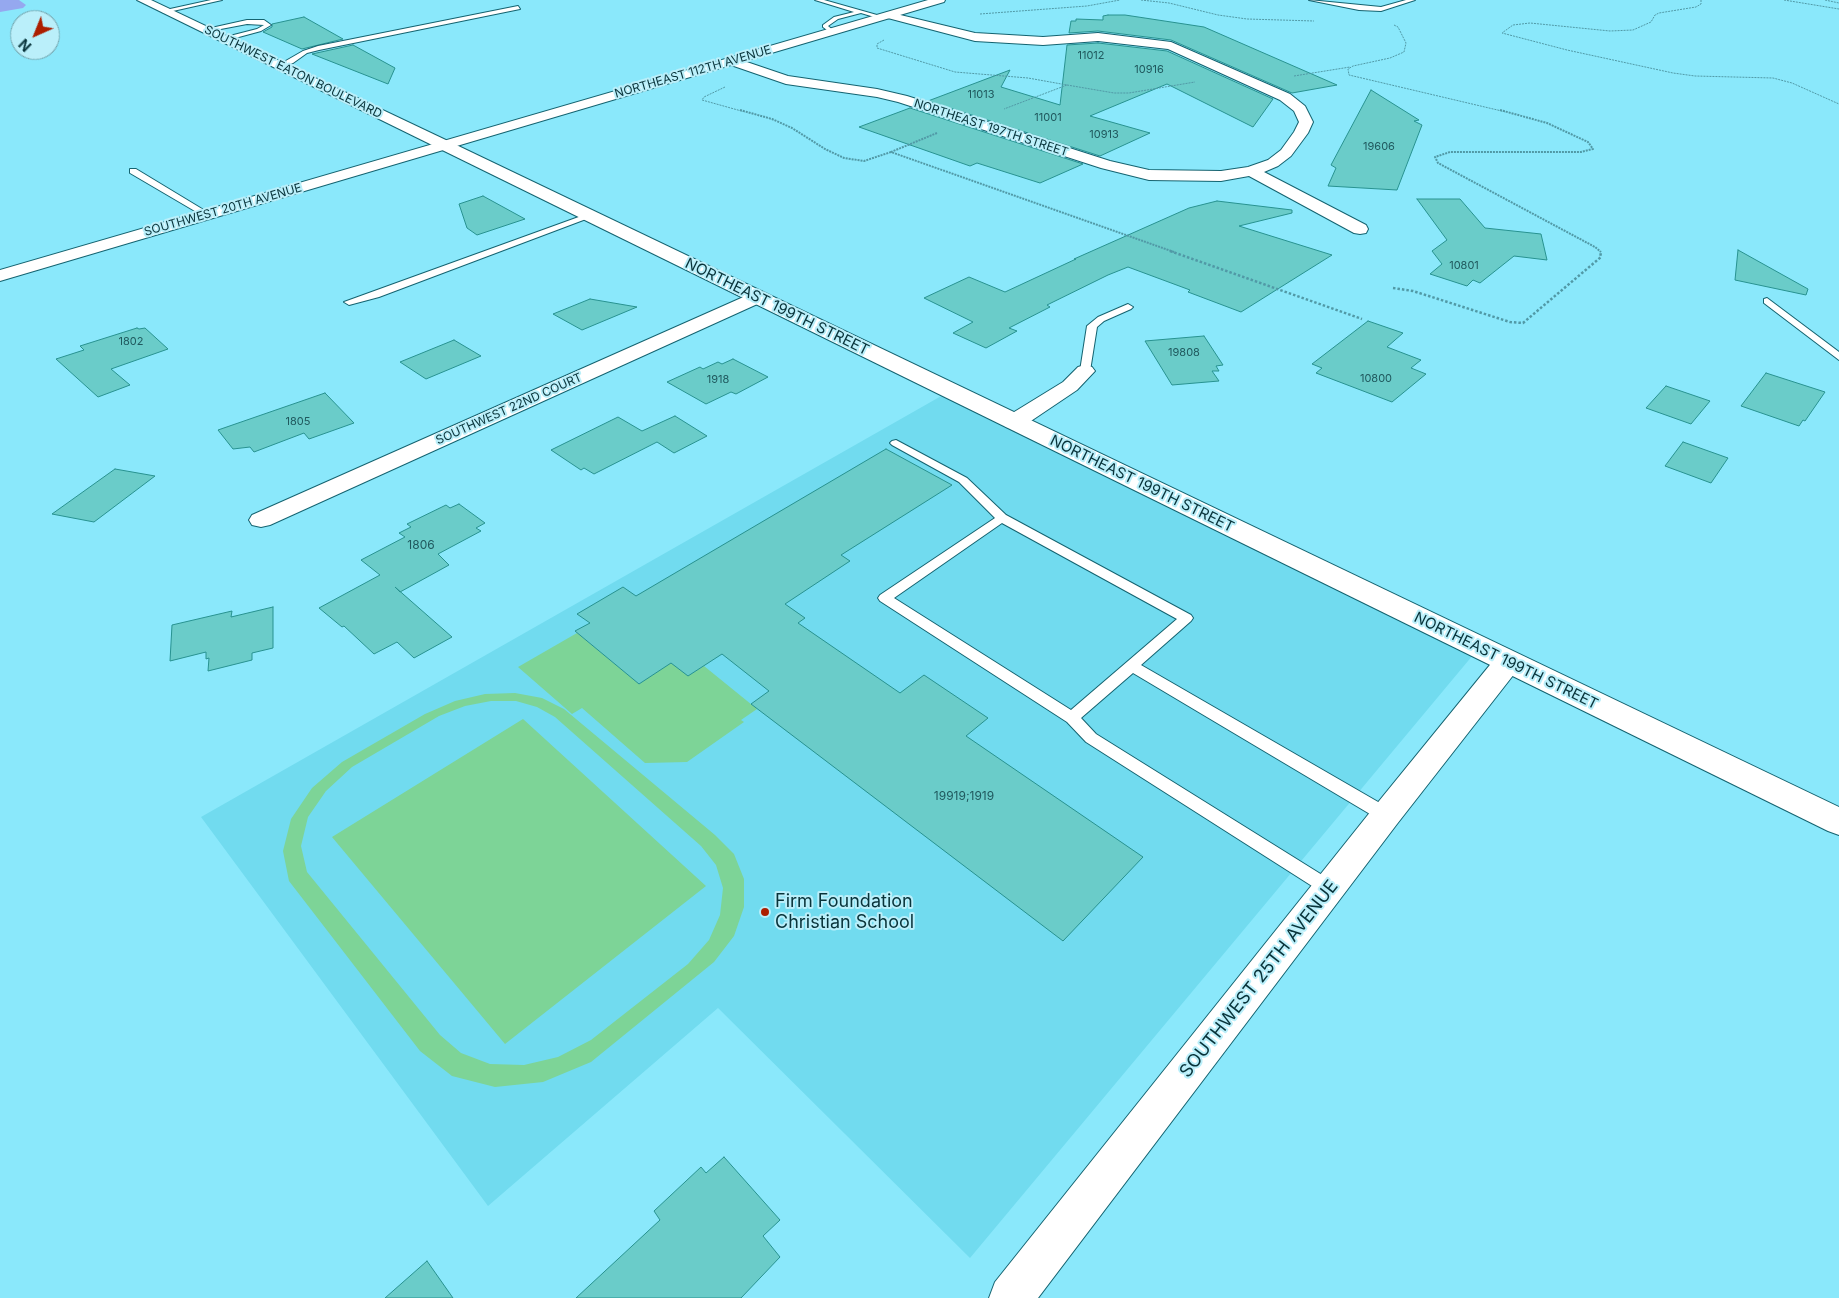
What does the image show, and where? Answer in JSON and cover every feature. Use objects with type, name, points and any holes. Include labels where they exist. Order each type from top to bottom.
[{"type":"street","name":"SOUTHWEST EATON BOULEVARD","points":[[142,0],[445,145]]},
{"type":"street","name":"NORTHEAST 112TH AVENUE","points":[[445,145],[940,0]]},
{"type":"street","points":[[885,16],[976,37],[1043,41],[1098,37],[1149,42],[1171,46],[1254,83]]},
{"type":"street","name":"NORTHEAST 197TH STREET","points":[[732,61],[786,80],[876,93],[902,99],[1106,165],[1149,175],[1221,176],[1251,171],[1273,163],[1286,153],[1301,133],[1306,122],[1300,109],[1285,97],[1254,83]]},
{"type":"street","name":"SOUTHWEST 20TH AVENUE","points":[[0,276],[445,145]]},
{"type":"street","name":"NORTHEAST 199TH STREET","points":[[445,145],[1839,822]]},
{"type":"street","points":[[1251,171],[1360,229]]},
{"type":"street","name":"SOUTHWEST 22ND COURT","points":[[261,520],[757,297]]},
{"type":"street","points":[[1014,422],[1070,386],[1085,370]]},
{"type":"street","name":"SOUTHWEST 25TH AVENUE","points":[[1011,1298],[1386,815],[1508,662]]},
{"type":"lane","points":[[164,11],[219,0]]},
{"type":"lane","points":[[818,0],[861,12],[885,16]]},
{"type":"lane","points":[[1312,0],[1359,8],[1381,9],[1412,0]]},
{"type":"lane","points":[[280,66],[292,62],[305,52],[318,48],[518,8]]},
{"type":"lane","points":[[832,32],[825,26],[828,23],[836,18],[861,12]]},
{"type":"lane","points":[[205,30],[247,22],[264,22],[268,25],[259,30],[224,39]]},
{"type":"lane","points":[[133,171],[208,215]]},
{"type":"lane","points":[[349,302],[376,295],[590,216]]},
{"type":"lane","points":[[1767,301],[1839,356]]},
{"type":"lane","points":[[1085,370],[1092,326],[1128,307]]},
{"type":"lane","points":[[896,443],[962,480],[1002,518],[1186,618],[1072,718]]},
{"type":"lane","points":[[1002,518],[885,598],[1072,718],[1091,738],[1329,888]]},
{"type":"lane","points":[[1132,666],[1386,815]]},
{"type":"path","points":[[1141,0],[1169,3],[1218,15],[1247,19],[1314,21]]},
{"type":"path","points":[[1701,0],[1701,4],[1696,7],[1659,13],[1655,15],[1651,22],[1633,30],[1610,31],[1530,23],[1513,25],[1502,33],[1567,50],[1673,73],[1695,76],[1773,78],[1792,83],[1839,104]]},
{"type":"path","points":[[1784,0],[1839,9]]},
{"type":"path","points":[[1814,5],[1826,0],[1839,3]]},
{"type":"path","points":[[1254,83],[1353,66],[1390,58],[1404,52],[1406,44],[1398,27],[1391,24]]},
{"type":"path","points":[[1353,66],[1348,69],[1349,75],[1360,79],[1507,112],[1547,123],[1577,136],[1588,142],[1593,148],[1582,152],[1564,154],[1450,152],[1440,154],[1435,158],[1438,163],[1595,247],[1601,252],[1601,257],[1523,323],[1510,322],[1393,288]]},
{"type":"path","points":[[762,71],[704,97],[702,100],[772,119],[792,128],[825,149],[844,158],[864,162],[892,152]]},
{"type":"path","points":[[1067,85],[1114,93],[1129,93],[1236,74]]},
{"type":"shaded area","points":[[0,0],[19,0],[26,5],[23,8],[0,12]]},
{"type":"shaded area","name":"Firm Foundation Christian School","points":[[943,395],[1473,655],[970,1258],[718,1008],[488,1206],[201,817]]},
{"type":"green space","points":[[577,633],[639,684],[671,663],[688,676],[704,666],[757,709],[741,720],[744,722],[687,762],[645,763],[582,708],[572,714],[518,667]]},
{"type":"green space","points":[[515,693],[542,698],[564,709],[715,835],[734,854],[744,879],[744,907],[734,936],[714,962],[591,1062],[543,1082],[495,1087],[452,1076],[420,1051],[289,881],[283,851],[291,819],[312,788],[342,762],[425,714],[455,701],[485,694]],"holes":[[[491,701],[516,701],[537,707],[555,717],[701,846],[716,865],[723,888],[720,915],[709,940],[688,964],[591,1040],[558,1057],[524,1065],[490,1064],[461,1053],[440,1035],[307,872],[301,846],[308,817],[326,791],[352,767],[439,716],[465,706]]]},
{"type":"green space","points":[[523,719],[706,886],[505,1044],[332,837]]},
{"type":"building","points":[[1125,15],[1204,27],[1337,85],[1292,93],[1171,40],[1098,31],[1069,33],[1071,21],[1076,21],[1076,19],[1103,20],[1103,16]]},
{"type":"building","points":[[304,17],[343,39],[302,49],[263,32],[272,27],[272,24]]},
{"type":"building","points":[[1098,43],[1167,51],[1273,99],[1253,127],[1167,84],[1090,116],[1150,133],[1100,156],[928,101],[1010,70],[1001,87],[1060,105],[1067,45]]},
{"type":"building","points":[[353,45],[395,68],[388,84],[312,54]]},
{"type":"building","points":[[1371,90],[1419,120],[1414,121],[1422,125],[1397,190],[1328,186],[1336,168],[1331,165]]},
{"type":"building","points":[[910,108],[1083,164],[1040,183],[977,163],[970,166],[859,127]]},
{"type":"building","points":[[483,196],[525,219],[477,235],[467,228],[459,204]]},
{"type":"building","points":[[1417,199],[1460,199],[1485,228],[1541,234],[1547,260],[1514,256],[1480,283],[1473,280],[1467,286],[1430,274],[1442,264],[1432,251],[1447,240]]},
{"type":"building","points":[[1217,201],[1292,210],[1292,213],[1239,226],[1332,255],[1241,312],[1188,292],[1190,290],[1128,267],[1047,305],[1050,307],[1009,328],[1017,331],[986,348],[953,333],[973,322],[924,298],[969,277],[1005,292],[1189,208]]},
{"type":"building","points":[[1738,250],[1808,289],[1806,295],[1735,280]]},
{"type":"building","points":[[590,299],[637,307],[582,330],[553,314]]},
{"type":"building","points":[[1368,321],[1403,333],[1387,347],[1421,360],[1411,368],[1426,374],[1392,402],[1316,373],[1322,368],[1312,364]]},
{"type":"building","points":[[137,328],[145,328],[168,349],[111,369],[130,385],[98,397],[56,359],[84,350],[80,346]]},
{"type":"building","points":[[1204,336],[1223,365],[1216,366],[1219,371],[1212,371],[1219,381],[1172,385],[1145,341]]},
{"type":"building","points":[[454,340],[481,356],[426,379],[400,362]]},
{"type":"building","points":[[733,359],[768,377],[736,394],[731,392],[706,404],[667,382],[700,367],[703,369],[718,362],[722,364]]},
{"type":"building","points":[[1766,373],[1825,392],[1805,421],[1803,420],[1799,426],[1741,406]]},
{"type":"building","points":[[1666,386],[1710,401],[1691,424],[1646,408]]},
{"type":"building","points":[[325,393],[354,423],[309,439],[304,433],[254,452],[250,447],[233,449],[218,430]]},
{"type":"building","points":[[675,416],[707,436],[674,453],[657,442],[594,474],[584,468],[581,470],[551,450],[618,417],[642,431]]},
{"type":"building","points":[[1683,442],[1728,458],[1711,483],[1665,466]]},
{"type":"building","points":[[886,449],[952,485],[841,555],[850,561],[785,604],[805,618],[798,623],[900,693],[924,675],[988,718],[966,736],[1143,857],[1063,941],[751,704],[769,691],[722,654],[688,676],[671,663],[639,684],[575,631],[590,623],[577,614],[623,587],[636,596]]},
{"type":"building","points":[[115,469],[155,476],[94,522],[52,514]]},
{"type":"building","points":[[459,504],[485,523],[476,528],[481,531],[438,554],[449,565],[400,592],[452,637],[414,658],[397,642],[374,654],[344,626],[342,627],[319,608],[380,575],[361,560],[405,537],[399,533],[411,527],[407,524],[446,505],[450,508]]},
{"type":"building","points":[[273,607],[273,648],[252,653],[252,660],[208,671],[209,658],[206,659],[206,652],[170,661],[172,625],[232,611],[231,617]]},
{"type":"building","points":[[724,1157],[780,1220],[763,1236],[780,1257],[741,1298],[576,1298],[660,1220],[654,1211],[701,1167],[706,1173]]},
{"type":"building","points":[[427,1261],[453,1298],[385,1298]]},
{"type":"place","name":"Firm Foundation Christian School","points":[[765,912]]}]
